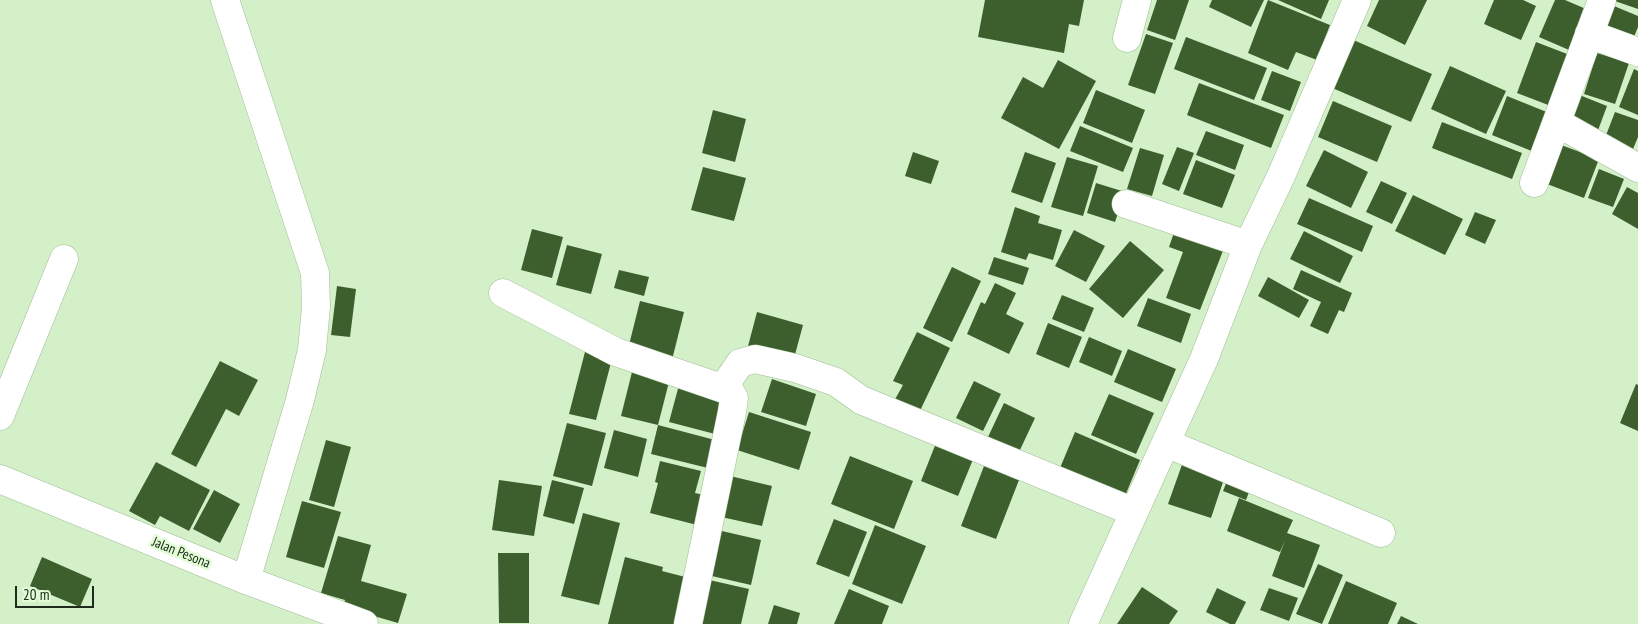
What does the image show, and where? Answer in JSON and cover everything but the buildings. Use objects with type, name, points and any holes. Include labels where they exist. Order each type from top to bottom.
[{"type":"street","points":[[225,0],[315,273],[316,307],[312,350],[300,400],[246,580]]},
{"type":"street","points":[[1127,38],[1138,0]]},
{"type":"street","points":[[1083,624],[1204,359],[1248,245],[1281,176],[1357,0]]},
{"type":"street","points":[[1534,183],[1558,123],[1602,0]]},
{"type":"street","points":[[1589,34],[1638,52]]},
{"type":"street","points":[[1558,123],[1638,168]]},
{"type":"street","points":[[1126,204],[1248,245]]},
{"type":"street","points":[[0,416],[64,259]]},
{"type":"street","points":[[503,293],[616,352],[723,388],[730,392],[734,398],[688,624]]},
{"type":"street","points":[[723,388],[740,363],[755,359],[795,368],[836,382],[861,400],[1134,512]]},
{"type":"street","points":[[1166,442],[1381,533]]},
{"type":"street","name":"Jalan Pesona","points":[[0,479],[246,580],[364,624]]}]
